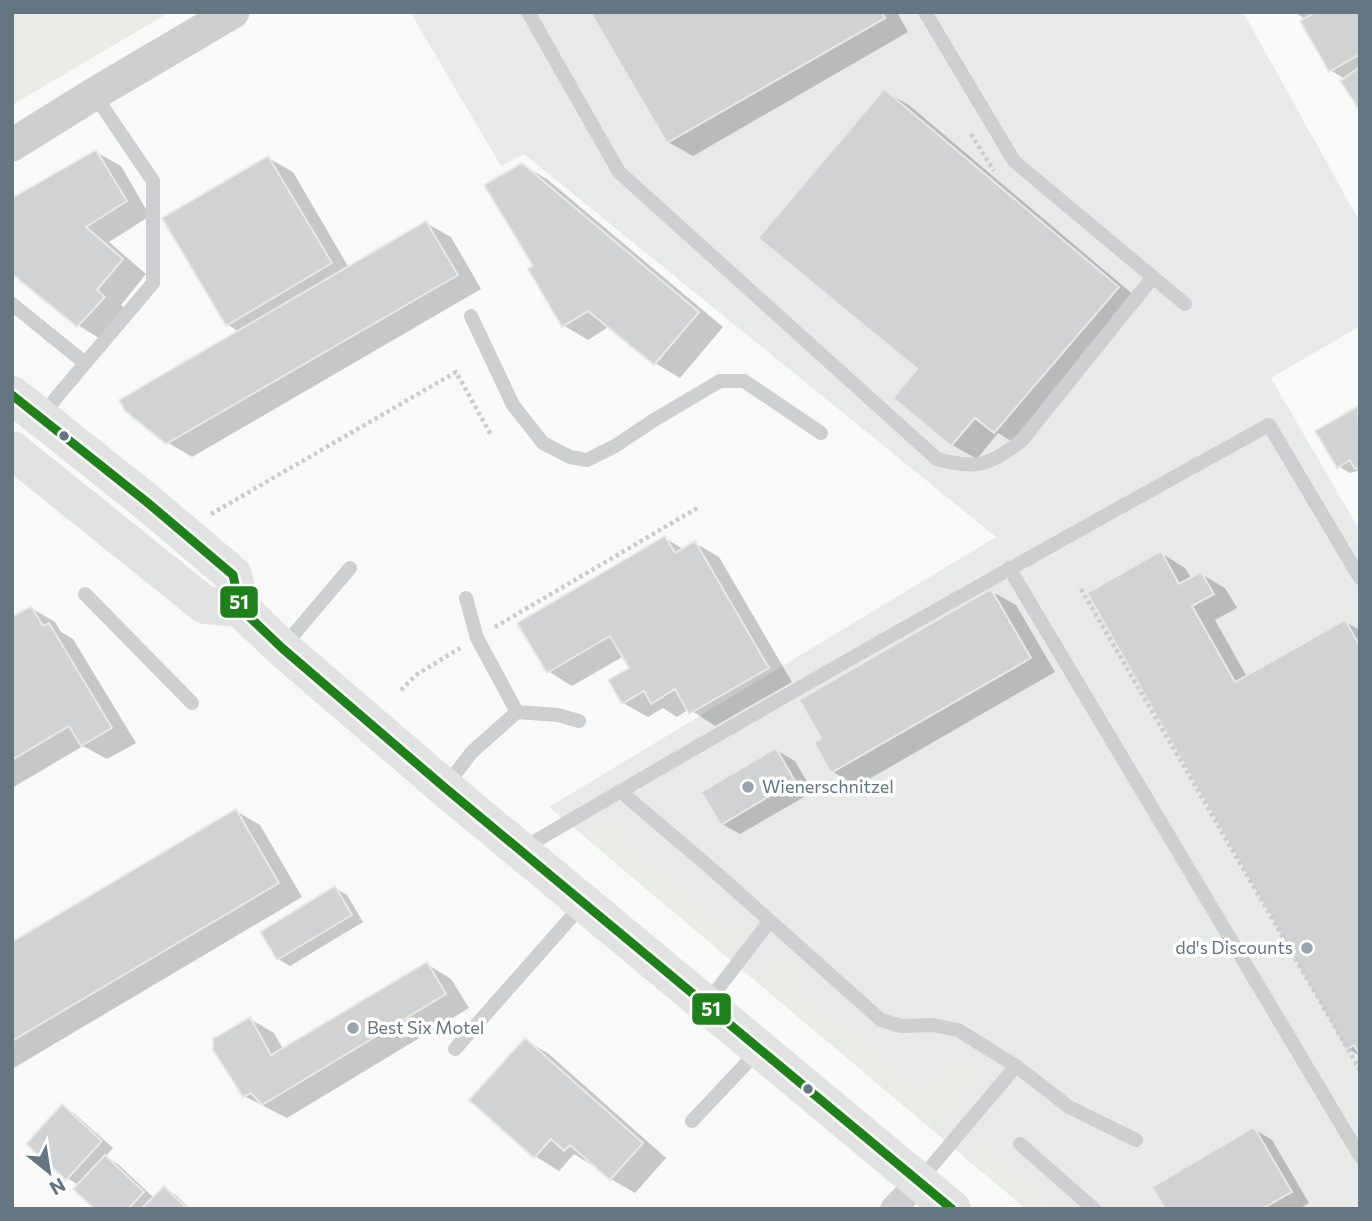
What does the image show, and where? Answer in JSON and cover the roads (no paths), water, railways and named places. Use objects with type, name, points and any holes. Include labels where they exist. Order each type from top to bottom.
[{"type":"main road","points":[[12,395],[148,503],[233,576],[240,608],[282,648],[444,787],[953,1209]]},
{"type":"main road","points":[[12,450],[205,605],[240,608]]},
{"type":"street","points":[[12,145],[233,12]]},
{"type":"street","points":[[893,1209],[920,1181]]},
{"type":"lane","points":[[528,12],[619,172],[937,459],[962,466],[979,463],[1003,455],[1022,440],[1153,277]]},
{"type":"lane","points":[[925,12],[1014,161],[1185,304]]},
{"type":"lane","points":[[41,419],[153,283],[153,181],[94,94]]},
{"type":"lane","points":[[12,303],[85,363]]},
{"type":"lane","points":[[471,316],[513,405],[543,443],[570,457],[586,460],[615,446],[654,419],[720,382],[734,380],[744,381],[821,433]]},
{"type":"lane","points":[[520,850],[1009,568],[1269,425],[1360,579]]},
{"type":"lane","points":[[282,648],[350,568]]},
{"type":"lane","points":[[1009,568],[1360,1156]]},
{"type":"lane","points":[[85,594],[192,703]]},
{"type":"lane","points":[[466,598],[477,638],[517,712]]},
{"type":"lane","points":[[444,787],[472,752],[517,712],[558,715],[579,721]]},
{"type":"lane","points":[[620,791],[714,870],[881,1020],[901,1026],[932,1025],[958,1030],[1016,1066],[1069,1107],[1136,1140]]},
{"type":"lane","points":[[456,1049],[584,903]]},
{"type":"lane","points":[[706,1004],[769,922]]},
{"type":"lane","points":[[692,1121],[760,1048]]},
{"type":"lane","points":[[920,1181],[1016,1066]]},
{"type":"lane","points":[[1020,1144],[1094,1209]]},
{"type":"place","name":"Wienerschnitzel","points":[[748,787]]},
{"type":"place","name":"dd's Discounts","points":[[1307,948]]},
{"type":"place","name":"Best Six Motel","points":[[353,1028]]}]
